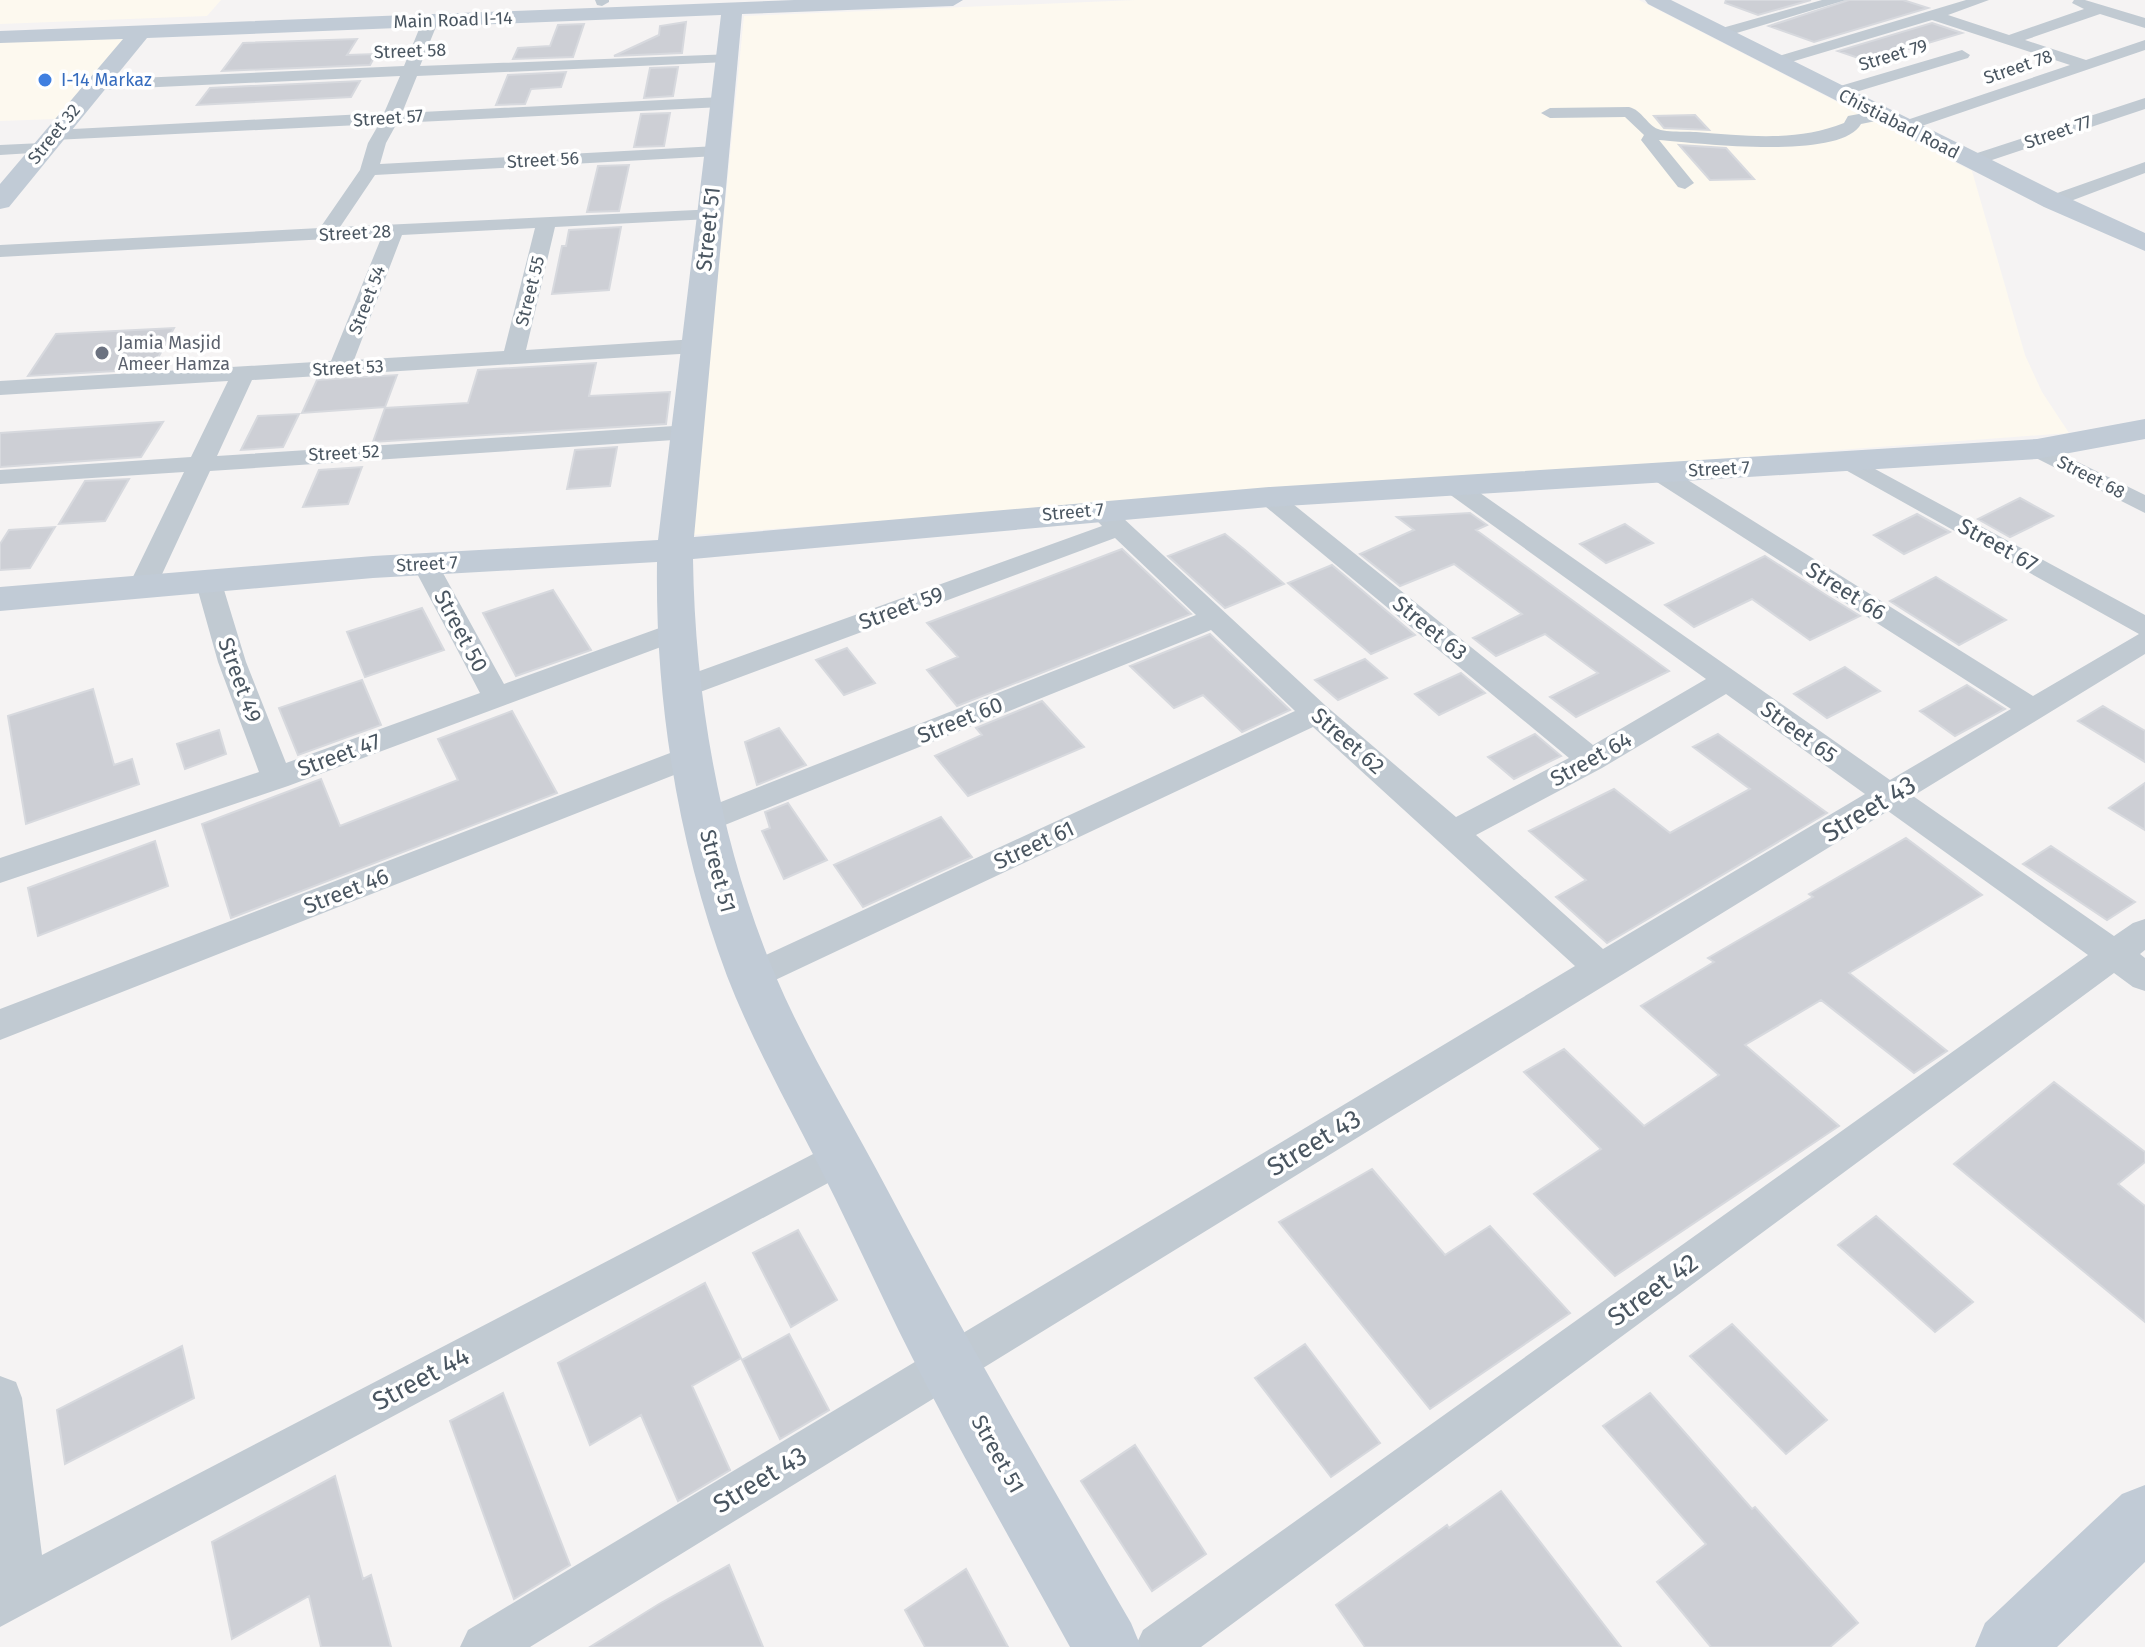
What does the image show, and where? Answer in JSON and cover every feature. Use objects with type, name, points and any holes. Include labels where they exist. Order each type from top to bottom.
[{"type":"street","name":"Main Road I-14","points":[[0,26],[640,0]]},
{"type":"street","name":"Main Road I-14","points":[[250,17],[430,22],[721,6],[953,0]]},
{"type":"street","name":"Chistiabad Road","points":[[1655,0],[1971,161],[2145,243]]},
{"type":"street","points":[[1720,33],[1839,0]]},
{"type":"street","points":[[1775,62],[1982,0]]},
{"type":"street","points":[[2070,0],[2145,23]]},
{"type":"street","name":"Street 51","points":[[721,6],[727,57],[675,550],[675,632],[691,756],[704,821],[723,895],[752,977],[797,1076],[842,1156],[948,1366],[1107,1647]]},
{"type":"street","points":[[2010,40],[2100,9]]},
{"type":"street","points":[[1932,15],[2086,65]]},
{"type":"street","name":"Main Road I-14","points":[[0,37],[140,32],[212,19]]},
{"type":"street","points":[[325,235],[369,170],[377,143],[392,116],[430,22]]},
{"type":"street","name":"Street 32","points":[[0,201],[140,32]]},
{"type":"street","name":"Street 78","points":[[1904,127],[2145,45]]},
{"type":"street","name":"Street 79","points":[[1836,93],[1962,55]]},
{"type":"street","name":"Street 58","points":[[94,85],[727,57]]},
{"type":"street","name":"Street 57","points":[[0,150],[48,142],[392,116],[722,102]]},
{"type":"street","name":"Street 77","points":[[1971,161],[2145,103]]},
{"type":"street","points":[[1550,113],[1629,112],[1653,134],[1751,142],[1790,142],[1827,136],[1852,126],[1854,120],[1880,115]]},
{"type":"street","points":[[1653,134],[1650,140],[1685,183]]},
{"type":"street","name":"Street 56","points":[[369,170],[717,151]]},
{"type":"street","points":[[2053,201],[2145,167]]},
{"type":"street","name":"Street 28","points":[[0,251],[710,213]]},
{"type":"street","name":"Street 55","points":[[513,358],[546,224]]},
{"type":"street","name":"Street 54","points":[[340,368],[394,231]]},
{"type":"street","name":"Street 53","points":[[0,388],[696,346]]},
{"type":"street","points":[[143,585],[243,374]]},
{"type":"street","name":"Street 7","points":[[0,599],[425,564],[675,550],[1109,519],[1269,497],[2037,449],[2145,429]]},
{"type":"street","name":"Street 52","points":[[0,477],[689,432]]},
{"type":"street","name":"Street 68","points":[[2037,449],[2145,505]]},
{"type":"street","name":"Street 67","points":[[1851,463],[2145,627]]},
{"type":"street","name":"Street 66","points":[[1658,472],[2034,710]]},
{"type":"street","name":"Street 65","points":[[1454,486],[1889,797],[2135,955]]},
{"type":"street","name":"Street 63","points":[[1269,497],[1591,760]]},
{"type":"street","name":"Street 62","points":[[1109,519],[1316,713],[1600,968]]},
{"type":"street","name":"Street 59","points":[[682,688],[1109,519]]},
{"type":"street","name":"Street 50","points":[[425,564],[497,697]]},
{"type":"street","name":"Street 49","points":[[208,580],[232,662],[277,778]]},
{"type":"street","name":"Street 60","points":[[704,821],[1215,618]]},
{"type":"street","name":"Street 47","points":[[0,871],[277,778],[675,632]]},
{"type":"street","name":"Street 43","points":[[485,1647],[1600,968],[2145,642]]},
{"type":"street","name":"Street 64","points":[[1453,833],[1591,760],[1727,680]]},
{"type":"street","name":"Street 61","points":[[752,977],[1316,713]]},
{"type":"street","name":"Street 46","points":[[0,1025],[691,756]]},
{"type":"street","name":"Street 42","points":[[1160,1647],[2135,955]]},
{"type":"street","name":"Street 44","points":[[11,1597],[842,1156]]},
{"type":"street","points":[[0,1398],[11,1597]]},
{"type":"street","points":[[2009,1647],[2145,1517]]},
{"type":"shaded area","name":"I-14 Markaz","points":[[0,0],[221,0],[207,16],[0,24]]},
{"type":"shaded area","points":[[1136,0],[1639,0],[1972,171],[2025,355],[2042,392],[2069,433],[692,535],[744,16]]},
{"type":"shaded area","name":"I-14 Markaz","points":[[128,36],[56,119],[0,121],[0,42]]},
{"type":"building","points":[[1726,0],[1811,0],[1758,15],[1725,3]]},
{"type":"building","points":[[1849,0],[1903,0],[1928,8],[1814,42],[1769,26]]},
{"type":"building","points":[[686,22],[682,53],[614,56],[659,35],[660,26]]},
{"type":"building","points":[[1932,23],[1962,33],[1867,61],[1838,51]]},
{"type":"building","points":[[584,24],[573,57],[513,59],[518,48],[550,46],[558,25]]},
{"type":"building","points":[[357,39],[347,55],[376,54],[370,65],[222,71],[243,43]]},
{"type":"building","points":[[678,67],[673,96],[644,98],[650,68]]},
{"type":"building","points":[[566,72],[561,87],[531,89],[525,104],[496,105],[508,75]]},
{"type":"building","points":[[360,81],[351,97],[197,105],[210,88]]},
{"type":"building","points":[[670,113],[664,146],[634,147],[641,114]]},
{"type":"building","points":[[1695,115],[1709,130],[1664,128],[1654,116]]},
{"type":"building","points":[[1679,145],[1726,148],[1754,179],[1710,180]]},
{"type":"building","points":[[629,165],[619,211],[587,212],[598,166]]},
{"type":"building","points":[[621,227],[609,290],[552,294],[562,246],[566,246],[569,230]]},
{"type":"building","name":"Jamia Masjid Ameer Hamza","points":[[174,328],[152,369],[28,376],[56,334]]},
{"type":"building","points":[[596,363],[589,396],[670,392],[666,424],[373,442],[385,408],[468,403],[478,370]]},
{"type":"building","points":[[397,375],[385,407],[302,413],[317,380]]},
{"type":"building","points":[[299,414],[283,447],[241,450],[258,416]]},
{"type":"building","points":[[163,422],[141,457],[0,467],[0,433]]},
{"type":"building","points":[[617,447],[610,486],[567,489],[575,450]]},
{"type":"building","points":[[362,467],[348,504],[303,507],[319,470]]},
{"type":"building","points":[[129,479],[105,521],[59,524],[85,481]]},
{"type":"building","points":[[2020,498],[2053,516],[2010,537],[1978,519]]},
{"type":"building","points":[[1470,513],[1487,525],[1476,530],[1669,671],[1576,717],[1550,697],[1598,673],[1545,634],[1496,656],[1473,638],[1522,614],[1454,564],[1400,586],[1360,554],[1414,530],[1397,517]]},
{"type":"building","points":[[1917,514],[1950,532],[1904,554],[1874,535]]},
{"type":"building","points":[[1625,524],[1653,543],[1606,563],[1580,544]]},
{"type":"building","points":[[55,527],[30,568],[0,570],[0,544],[9,530]]},
{"type":"building","points":[[1225,534],[1284,584],[1225,608],[1168,556]]},
{"type":"building","points":[[1122,549],[1191,614],[957,706],[927,670],[958,657],[927,623]]},
{"type":"building","points":[[1765,556],[1860,616],[1810,640],[1752,599],[1694,627],[1665,605]]},
{"type":"building","points":[[1332,565],[1415,635],[1371,654],[1288,583]]},
{"type":"building","points":[[1936,577],[2006,620],[1959,645],[1890,601]]},
{"type":"building","points":[[553,590],[591,650],[516,676],[483,613]]},
{"type":"building","points":[[422,608],[444,650],[365,677],[347,632]]},
{"type":"building","points":[[1210,634],[1290,710],[1242,732],[1203,695],[1174,708],[1130,666]]},
{"type":"building","points":[[847,648],[875,683],[844,695],[816,660]]},
{"type":"building","points":[[1365,659],[1387,678],[1338,700],[1315,680]]},
{"type":"building","points":[[1845,667],[1880,691],[1827,718],[1794,694]]},
{"type":"building","points":[[1461,673],[1485,693],[1439,715],[1415,694]]},
{"type":"building","points":[[362,680],[381,725],[298,755],[279,708]]},
{"type":"building","points":[[1967,685],[2005,709],[1955,736],[1920,711]]},
{"type":"building","points":[[93,689],[114,765],[132,759],[139,784],[26,824],[8,716]]},
{"type":"building","points":[[1042,701],[1084,747],[968,796],[935,756],[982,735],[976,728]]},
{"type":"building","points":[[2103,706],[2145,731],[2145,762],[2078,721]]},
{"type":"building","points":[[512,711],[557,793],[231,918],[202,824],[321,779],[340,826],[458,780],[438,739]]},
{"type":"building","points":[[779,728],[806,765],[757,785],[745,742]]},
{"type":"building","points":[[219,730],[226,754],[185,769],[177,744]]},
{"type":"building","points":[[1535,734],[1561,756],[1514,779],[1488,757]]},
{"type":"building","points":[[1718,734],[1827,813],[1607,943],[1556,897],[1586,880],[1529,831],[1614,789],[1670,833],[1750,789],[1693,747]]},
{"type":"building","points":[[2145,783],[2145,830],[2109,808]]},
{"type":"building","points":[[788,803],[827,860],[784,879],[762,831],[770,828],[765,812]]},
{"type":"building","points":[[941,817],[972,857],[863,907],[834,865]]},
{"type":"building","points":[[1906,838],[1982,895],[1849,973],[1947,1051],[1914,1073],[1821,1000],[1745,1045],[1839,1126],[1615,1276],[1534,1194],[1601,1149],[1524,1072],[1564,1049],[1644,1126],[1719,1075],[1641,1006],[1714,962],[1708,958]]},
{"type":"building","points":[[155,841],[168,886],[38,936],[28,888]]},
{"type":"building","points":[[2051,846],[2135,902],[2107,920],[2023,864]]},
{"type":"building","points":[[2054,1082],[2145,1152],[2145,1162],[2118,1184],[2145,1206],[2145,1322],[1954,1164]]},
{"type":"building","points":[[1372,1169],[1445,1255],[1490,1226],[1570,1313],[1430,1409],[1279,1222]]},
{"type":"building","points":[[1876,1216],[1973,1302],[1935,1332],[1838,1245]]},
{"type":"building","points":[[798,1230],[837,1300],[791,1327],[753,1253]]},
{"type":"building","points":[[705,1283],[741,1358],[692,1386],[730,1470],[678,1501],[641,1415],[590,1445],[558,1363]]},
{"type":"building","points":[[1732,1324],[1827,1420],[1786,1454],[1690,1356]]},
{"type":"building","points":[[789,1334],[829,1410],[780,1439],[742,1360]]},
{"type":"building","points":[[1305,1344],[1380,1443],[1331,1477],[1255,1378]]},
{"type":"building","points":[[182,1346],[194,1398],[65,1464],[57,1410]]},
{"type":"building","points":[[503,1393],[570,1565],[514,1599],[450,1421]]},
{"type":"building","points":[[1650,1393],[1858,1623],[1830,1647],[1711,1647],[1657,1582],[1706,1544],[1603,1426]]},
{"type":"building","points":[[1135,1445],[1206,1554],[1152,1591],[1081,1481]]},
{"type":"building","points":[[335,1476],[363,1579],[371,1575],[391,1647],[321,1647],[309,1596],[232,1639],[212,1542]]},
{"type":"building","points":[[1501,1491],[1621,1647],[1365,1647],[1336,1605],[1447,1525],[1449,1528]]},
{"type":"building","points":[[729,1565],[763,1647],[590,1647],[659,1604]]},
{"type":"building","points":[[966,1569],[1008,1647],[925,1647],[905,1610]]},
{"type":"place","name":"I-14 Markaz","points":[[45,80]]},
{"type":"place","name":"Jamia Masjid Ameer Hamza","points":[[102,353]]}]
